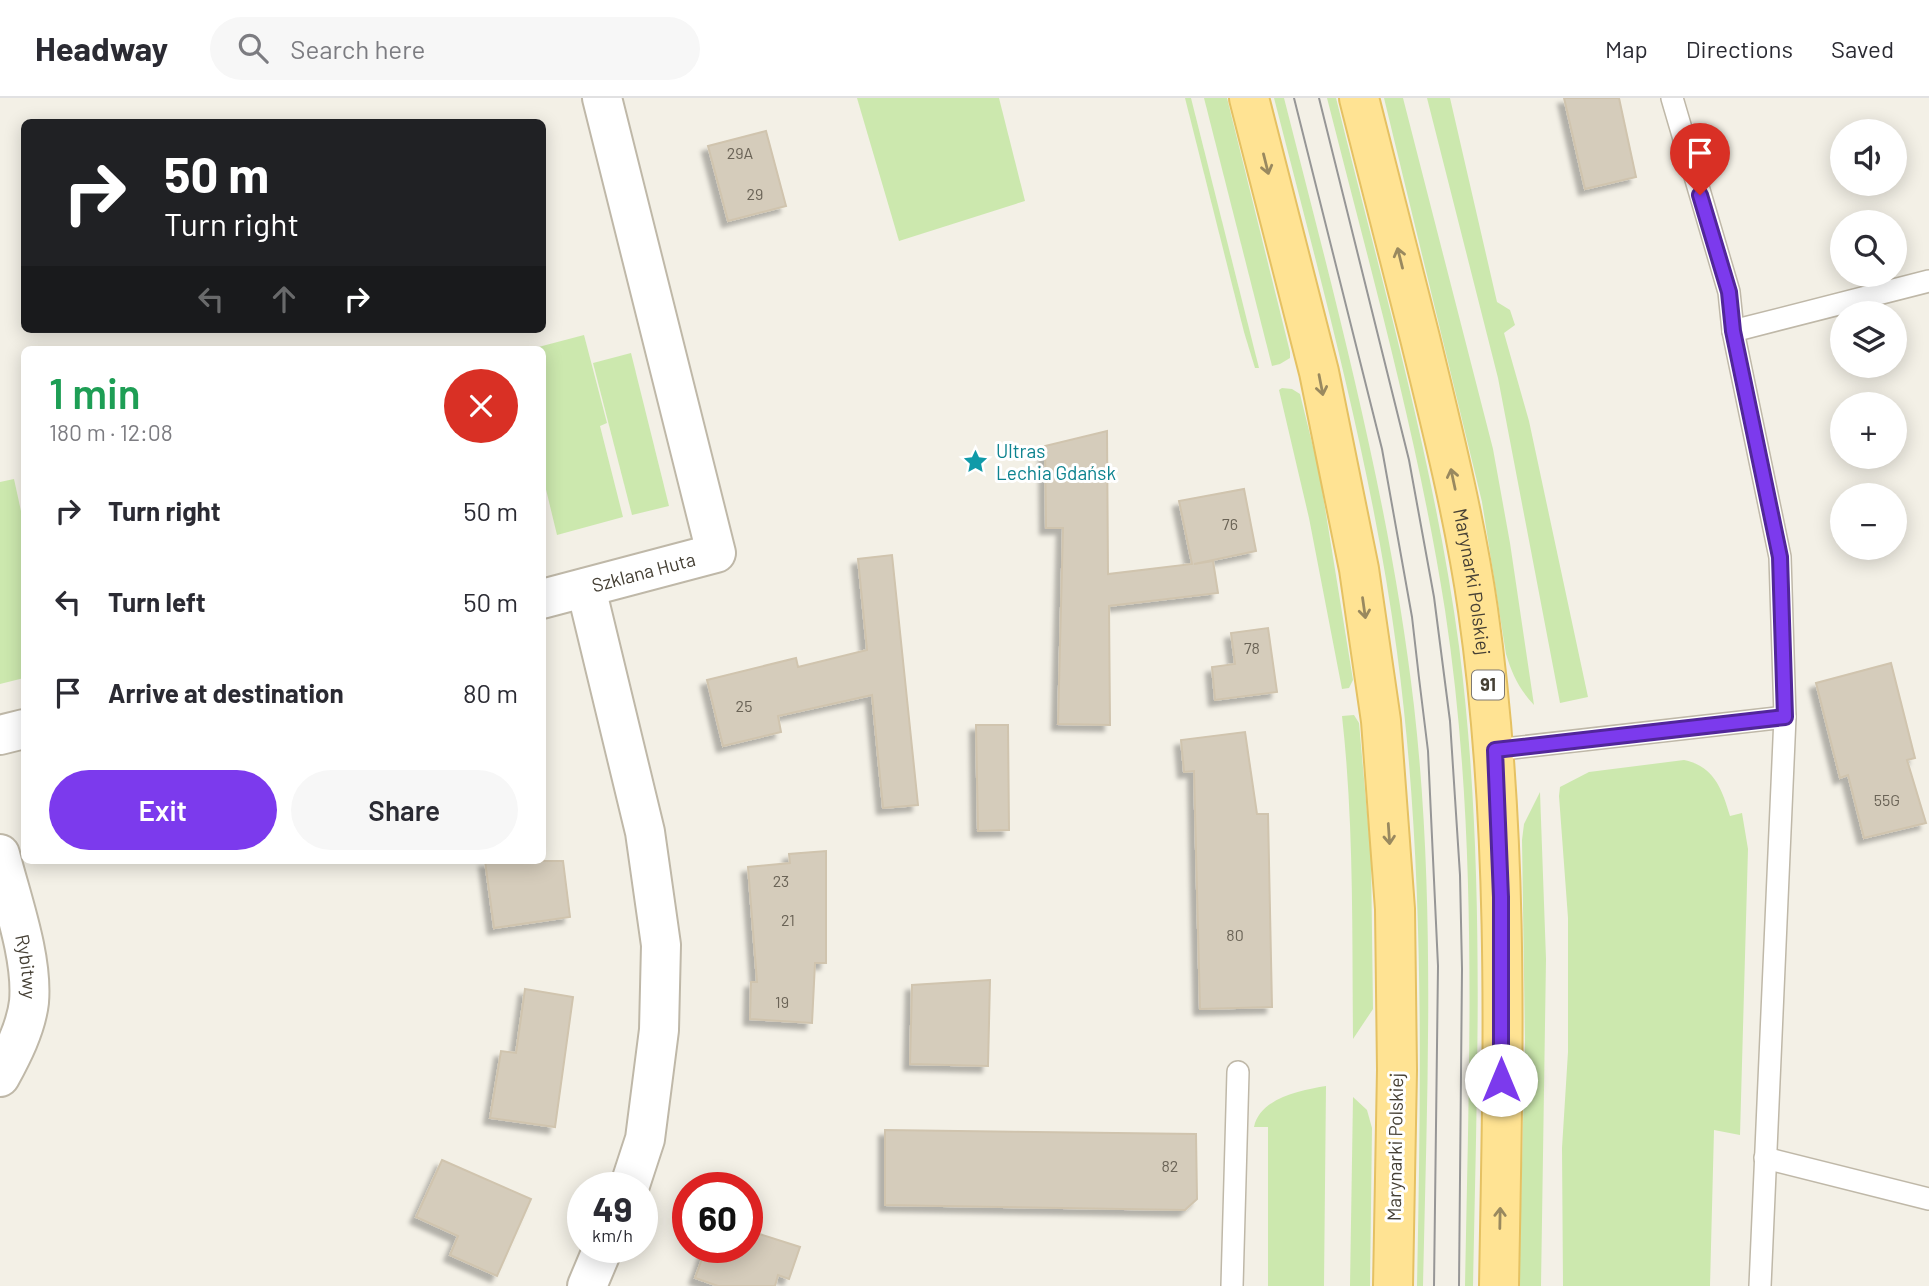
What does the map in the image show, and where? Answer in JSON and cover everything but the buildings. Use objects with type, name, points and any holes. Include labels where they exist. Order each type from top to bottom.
[{"type":"main road","name":"Marynarki Polskiej","points":[[1249,98],[1319,372],[1359,569],[1381,721],[1395,909],[1397,1070],[1393,1286]]},
{"type":"main road","name":"Marynarki Polskiej","points":[[1359,98],[1439,416],[1464,528],[1478,607],[1495,750],[1501,897],[1499,1286]]},
{"type":"street","name":"Szklana Huta","points":[[602,98],[716,553],[586,588],[645,832],[661,945],[659,1030],[645,1139],[634,1172]]},
{"type":"street","points":[[546,598],[586,588]]},
{"type":"street","points":[[0,735],[21,730]]},
{"type":"street","name":"Rybitwy","points":[[0,854],[29,967],[29,1003],[16,1046],[0,1077]]},
{"type":"street","points":[[587,1286],[597,1263]]},
{"type":"lane","points":[[1672,98],[1729,292],[1733,331],[1780,557],[1785,717],[1760,1286]]},
{"type":"lane","points":[[1733,331],[1929,281]]},
{"type":"lane","points":[[1495,750],[1785,717]]},
{"type":"lane","points":[[1232,1286],[1238,1072]]},
{"type":"lane","points":[[1765,1158],[1929,1199]]},
{"type":"green space","points":[[857,98],[999,98],[1025,201],[899,241]]},
{"type":"green space","points":[[1185,98],[1191,98],[1259,368],[1255,368],[1244,332]]},
{"type":"green space","points":[[1204,98],[1227,98],[1290,352],[1290,358],[1280,364],[1272,366]]},
{"type":"green space","points":[[1274,98],[1284,98],[1359,400],[1391,552],[1414,706],[1421,778],[1428,923],[1423,1286],[1417,1286],[1420,1048],[1417,889],[1406,731],[1397,652],[1374,512],[1359,443]]},
{"type":"green space","points":[[1327,98],[1336,98],[1405,370],[1436,508],[1459,646],[1473,806],[1478,966],[1473,1286],[1465,1286],[1469,947],[1463,778],[1456,694],[1445,610],[1421,481],[1392,353]]},
{"type":"green space","points":[[1384,98],[1403,98],[1493,449],[1534,705],[1517,681],[1506,654],[1482,502]]},
{"type":"green space","points":[[1427,98],[1450,98],[1497,302],[1510,310],[1515,325],[1504,333],[1529,421],[1588,697],[1560,703],[1498,378]]},
{"type":"green space","points":[[584,335],[607,423],[600,426],[623,517],[557,535],[546,489],[546,346],[542,346]]},
{"type":"green space","points":[[631,353],[669,506],[632,515],[593,363]]},
{"type":"green space","points":[[1292,389],[1300,394],[1319,471],[1353,680],[1349,688],[1342,689],[1309,518],[1279,390]]},
{"type":"green space","points":[[14,479],[21,511],[21,679],[0,684],[0,482]]},
{"type":"green space","points":[[1354,715],[1359,723],[1371,857],[1373,1009],[1353,1039],[1350,837],[1342,716]]},
{"type":"green space","points":[[1684,760],[1703,767],[1710,773],[1720,788],[1730,816],[1742,813],[1748,849],[1740,1135],[1714,1130],[1710,1286],[1563,1286],[1562,1148],[1568,1052],[1568,918],[1560,787],[1589,772]]},
{"type":"green space","points":[[1540,792],[1546,959],[1541,1286],[1519,1286],[1525,1042],[1522,840],[1524,824]]},
{"type":"green space","points":[[1326,1086],[1324,1286],[1268,1286],[1268,1127],[1254,1127],[1264,1109],[1273,1102],[1294,1093]]},
{"type":"green space","points":[[1353,1097],[1367,1110],[1372,1128],[1370,1286],[1350,1286]]},
{"type":"tram line","points":[[1294,98],[1382,449],[1412,617],[1428,751],[1438,966],[1434,1286]]},
{"type":"tram line","points":[[1319,98],[1409,460],[1434,597],[1450,721],[1460,875],[1462,969],[1459,1286]]},
{"type":"place","name":"Ultras Lechia Gdańsk","points":[[976,462]]},
{"type":"route","points":[[1501,1080],[1501,897],[1495,750],[1785,717],[1780,557],[1733,331],[1729,292],[1700,195]]}]
